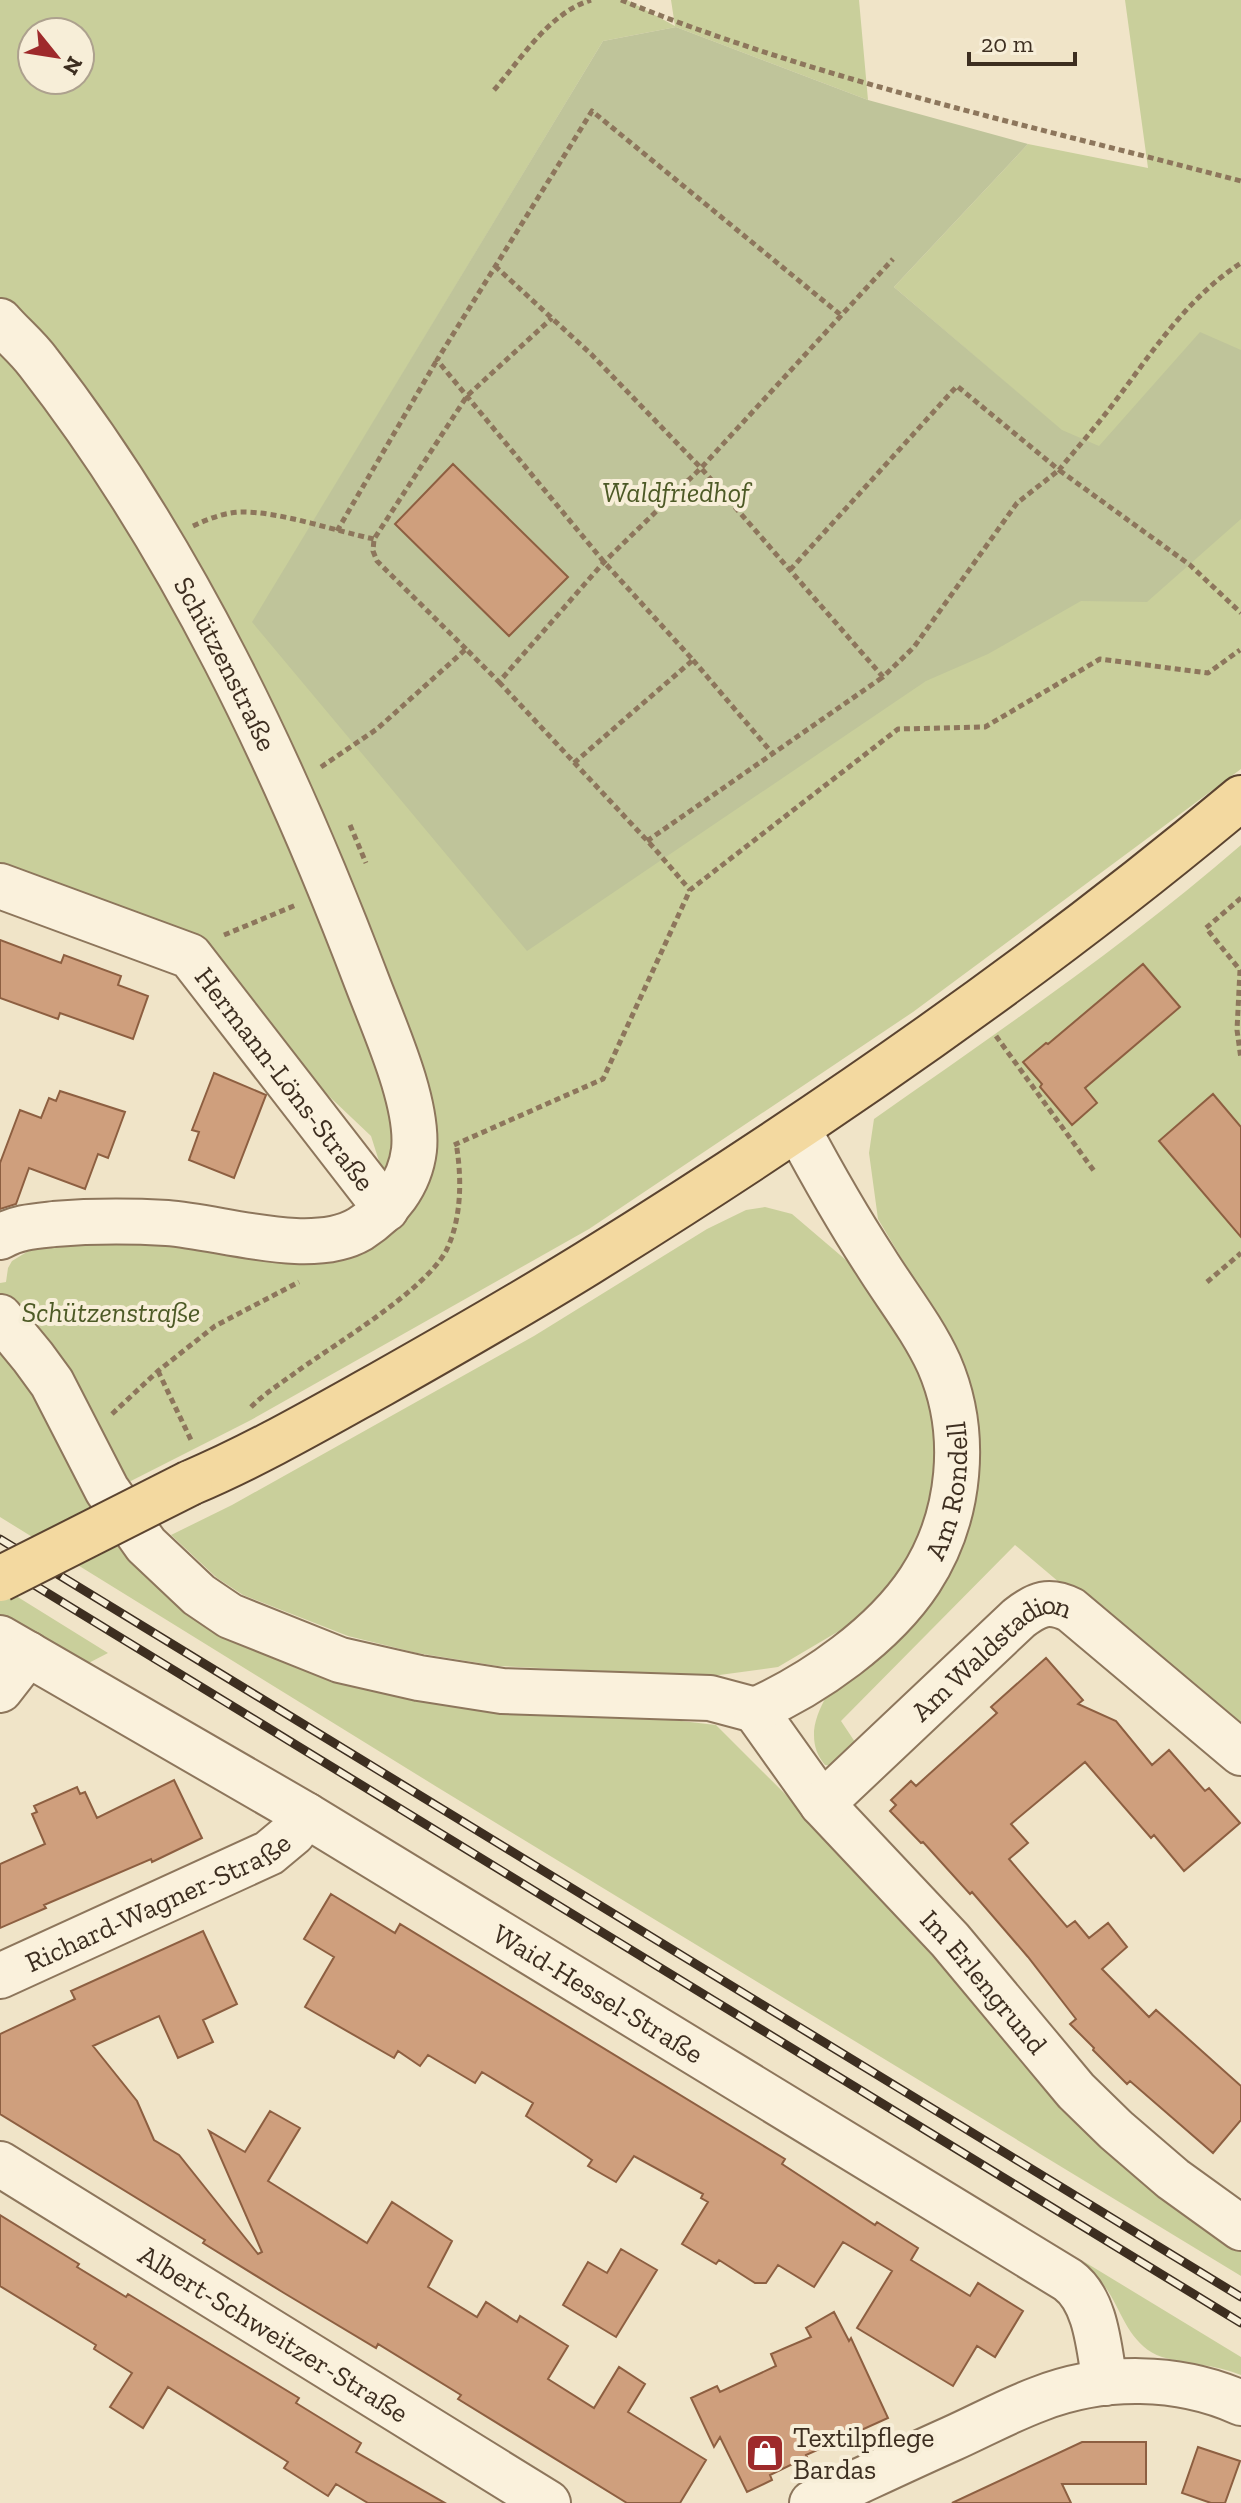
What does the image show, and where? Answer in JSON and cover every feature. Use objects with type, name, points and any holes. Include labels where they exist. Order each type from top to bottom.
[{"type":"main road","points":[[0,1579],[193,1466],[267,1448],[514,1309],[798,1129],[1013,977],[1178,851],[1241,798]]},
{"type":"street","name":"Schützenstraße","points":[[0,321],[37,360],[109,463],[207,626],[272,754],[332,890],[403,1081],[415,1138],[411,1164],[397,1195],[386,1209],[351,1234],[322,1242],[169,1223],[120,1222],[23,1228],[0,1237]]},
{"type":"street","name":"Hermann-Löns-Straße","points":[[0,886],[190,956],[386,1209]]},
{"type":"street","name":"Am Rondell","points":[[755,1710],[791,1694],[872,1635],[899,1608],[921,1579],[938,1544],[949,1516],[956,1478],[954,1416],[939,1365],[918,1325],[875,1262],[798,1129]]},
{"type":"street","points":[[0,1317],[52,1383],[107,1490],[146,1545],[199,1595],[230,1616],[340,1660],[433,1680],[502,1691],[710,1698],[755,1710]]},
{"type":"street","name":"Am Waldstadion","points":[[822,1804],[999,1636],[1042,1603],[1053,1603],[1071,1610],[1241,1753]]},
{"type":"street","points":[[0,1690],[14,1646]]},
{"type":"street","name":"Waid-Hessel-Straße","points":[[14,1646],[306,1815],[1068,2280],[1078,2288],[1087,2306],[1105,2383]]},
{"type":"street","name":"Im Erlengrund","points":[[755,1710],[822,1804],[950,1940],[1076,2091],[1173,2179],[1241,2228]]},
{"type":"street","name":"Richard-Wagner-Straße","points":[[0,1976],[269,1853],[293,1833],[306,1815]]},
{"type":"street","name":"Albert-Schweitzer-Straße","points":[[0,2164],[548,2503]]},
{"type":"street","points":[[812,2503],[1038,2399],[1105,2383],[1172,2384],[1241,2403]]},
{"type":"path","points":[[494,90],[555,19],[576,5],[591,0]]},
{"type":"path","points":[[621,0],[692,29],[837,75],[1241,181]]},
{"type":"path","points":[[337,531],[437,360],[592,111],[842,316]]},
{"type":"path","points":[[499,682],[604,562],[701,468],[893,259]]},
{"type":"path","points":[[647,841],[883,677],[914,647],[1017,503],[1059,470],[1169,328],[1241,263]]},
{"type":"path","points":[[495,266],[591,354],[701,468],[883,677]]},
{"type":"path","points":[[552,318],[467,396],[374,539],[373,551],[377,561],[499,682],[690,890]]},
{"type":"path","points":[[437,360],[604,562],[773,754]]},
{"type":"path","points":[[790,570],[957,386],[1059,470],[1190,565],[1241,613]]},
{"type":"path","points":[[158,542],[213,516],[241,512],[280,517],[374,539]]},
{"type":"path","points":[[322,766],[377,729],[466,649]]},
{"type":"path","points":[[411,1164],[603,1079],[690,890],[898,729],[985,727],[1100,659],[1208,673],[1240,650]]},
{"type":"path","points":[[574,763],[693,660]]},
{"type":"path","points":[[190,956],[202,944],[332,890]]},
{"type":"path","points":[[1241,898],[1206,928],[1240,970],[1237,1030],[1241,1059]]},
{"type":"path","points":[[990,1027],[1094,1171]]},
{"type":"path","points":[[82,1441],[158,1371],[215,1326],[307,1278],[315,1267],[322,1242]]},
{"type":"path","points":[[1207,1282],[1241,1253]]},
{"type":"path","points":[[158,1371],[193,1466]]},
{"type":"green space","points":[[0,0],[627,0],[675,26],[671,0],[859,0],[868,100],[676,27],[603,41],[253,622],[1061,430],[894,287],[1028,144],[1148,168],[1125,0],[1241,0],[1241,769],[913,1012],[589,1229],[251,1420],[125,1484],[191,1605],[594,1711],[716,1725],[1241,2249],[1241,2276],[0,1517],[0,1283],[6,1282],[12,1261],[30,1250],[84,1245],[164,1245],[300,1264],[339,1261],[386,1227],[385,1180],[371,1136],[143,920],[0,863]]},
{"type":"green space","name":"Waldfriedhof","points":[[676,27],[868,100],[1028,144],[894,287],[1062,430],[1099,446],[1200,332],[1241,350],[1241,519],[1147,602],[1081,601],[988,654],[926,681],[527,951],[252,622],[603,41]]},
{"type":"green space","points":[[1241,845],[1241,1736],[1015,1545],[841,1721],[857,1745],[839,1766],[825,1765],[815,1743],[817,1719],[828,1693],[869,1644],[931,1587],[955,1348],[878,1219],[869,1153],[874,1119],[1107,953]]},
{"type":"green space","points":[[765,1207],[792,1214],[860,1272],[902,1335],[928,1392],[937,1438],[936,1474],[925,1526],[904,1568],[861,1618],[778,1667],[712,1676],[498,1666],[417,1653],[348,1636],[243,1595],[217,1578],[171,1535],[232,1505],[534,1336],[707,1229],[746,1210]]},
{"type":"green space","points":[[0,1586],[108,1653],[79,1668],[0,1618]]},
{"type":"green space","points":[[1083,2261],[1241,2357],[1241,2375],[1152,2352],[1130,2331],[1105,2287]]},
{"type":"building","points":[[453,464],[568,577],[509,636],[395,524]]},
{"type":"building","points":[[0,940],[61,963],[64,955],[121,976],[118,985],[148,996],[133,1039],[60,1013],[58,1019],[0,998]]},
{"type":"building","points":[[1143,964],[1180,1007],[1085,1088],[1097,1103],[1072,1125],[1023,1062]]},
{"type":"building","points":[[214,1073],[266,1095],[234,1178],[189,1160],[199,1132],[192,1130]]},
{"type":"building","points":[[60,1091],[125,1112],[108,1158],[98,1154],[85,1189],[29,1168],[16,1204],[0,1209],[0,1163],[20,1110],[41,1118],[49,1098],[56,1101]]},
{"type":"building","points":[[1213,1094],[1241,1127],[1241,1237],[1159,1141]]},
{"type":"building","points":[[1046,1658],[1083,1700],[1078,1704],[1116,1721],[1152,1765],[1169,1750],[1205,1791],[1209,1788],[1240,1823],[1184,1871],[1085,1762],[1011,1824],[1028,1843],[1009,1859],[1067,1927],[1075,1921],[1089,1938],[1108,1923],[1127,1947],[1102,1969],[1149,2017],[1156,2010],[1241,2086],[1241,2120],[1213,2153],[1130,2081],[1127,2084],[1093,2050],[1070,2024],[1076,2019],[1028,1957],[972,1892],[970,1894],[890,1811],[896,1805],[891,1800],[911,1781],[916,1786],[997,1713],[991,1707]]},
{"type":"building","points":[[174,1780],[202,1838],[152,1862],[151,1859],[44,1905],[46,1908],[0,1928],[0,1864],[45,1844],[32,1814],[37,1812],[34,1806],[77,1787],[80,1794],[85,1792],[97,1818]]},
{"type":"building","points":[[331,1894],[395,1933],[400,1924],[785,2159],[782,2164],[875,2225],[877,2222],[918,2248],[911,2260],[970,2296],[978,2283],[1023,2311],[995,2357],[977,2346],[953,2386],[857,2328],[892,2271],[843,2242],[814,2287],[778,2265],[766,2283],[755,2283],[719,2260],[716,2264],[682,2244],[708,2202],[701,2198],[703,2194],[634,2156],[616,2182],[588,2166],[592,2160],[526,2116],[533,2103],[482,2072],[475,2083],[428,2055],[420,2066],[398,2051],[394,2058],[305,2007],[334,1957],[304,1939]]},
{"type":"building","points":[[203,1931],[237,2004],[203,2020],[213,2042],[178,2058],[159,2016],[93,2046],[137,2101],[154,2140],[179,2155],[258,2254],[262,2252],[209,2131],[245,2152],[270,2111],[300,2128],[268,2181],[367,2243],[392,2202],[452,2241],[428,2287],[477,2317],[486,2302],[517,2322],[520,2316],[568,2346],[548,2379],[594,2408],[619,2367],[645,2384],[628,2412],[706,2460],[680,2503],[627,2503],[458,2399],[461,2395],[378,2344],[376,2348],[284,2293],[203,2243],[205,2240],[0,2114],[0,2034],[75,1999],[71,1991]]},
{"type":"building","points":[[0,2215],[126,2297],[128,2294],[299,2398],[296,2403],[361,2443],[356,2452],[445,2503],[368,2503],[336,2484],[328,2496],[284,2468],[288,2462],[168,2387],[143,2428],[110,2407],[132,2373],[94,2349],[96,2345],[0,2286]]},
{"type":"building","points":[[621,2249],[657,2270],[616,2337],[563,2305],[588,2262],[607,2273]]},
{"type":"building","points":[[834,2312],[849,2341],[851,2338],[888,2418],[806,2455],[770,2475],[772,2480],[747,2492],[720,2437],[714,2447],[691,2398],[717,2386],[720,2392],[776,2366],[771,2354],[811,2337],[806,2328]]},
{"type":"building","points":[[1082,2442],[1146,2442],[1146,2484],[1062,2484],[1071,2503],[952,2503]]},
{"type":"building","points":[[1198,2447],[1240,2461],[1225,2503],[1211,2503],[1182,2493]]},
{"type":"railway","points":[[0,1539],[1241,2297]]},
{"type":"railway","points":[[0,1564],[1241,2323]]},
{"type":"place","name":"Textilpflege Bardas","points":[[765,2453]]}]
